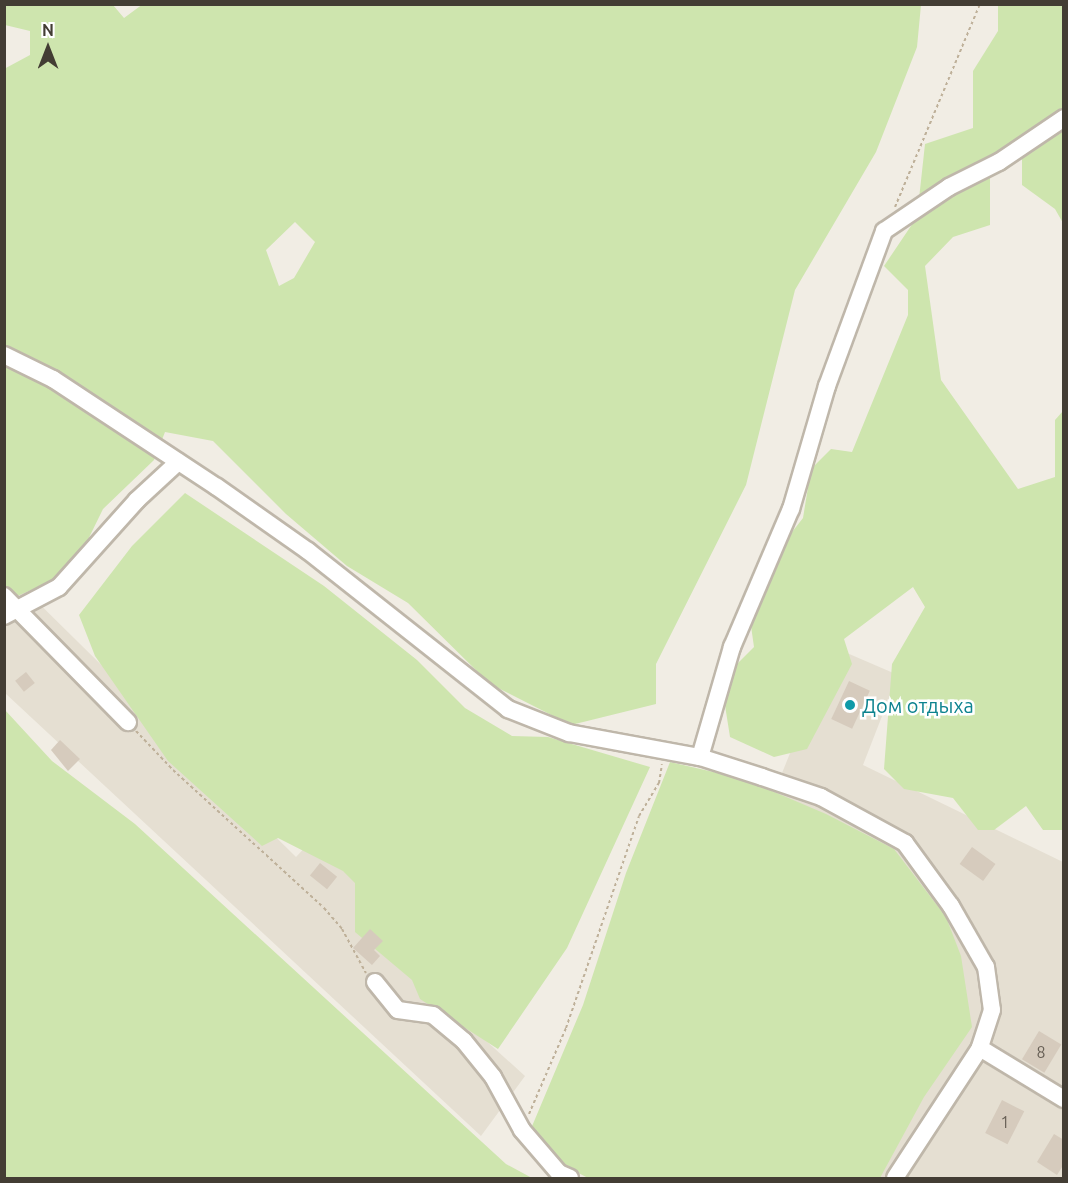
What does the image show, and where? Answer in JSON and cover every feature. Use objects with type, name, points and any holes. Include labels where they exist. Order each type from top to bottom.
[{"type":"street","points":[[700,757],[732,647],[791,509],[827,386],[884,231],[949,187],[999,162],[1064,118]]},
{"type":"street","points":[[4,355],[53,379],[308,551],[508,709],[570,733],[700,757],[821,797],[905,843],[951,906],[986,967],[992,1010],[980,1048],[895,1179]]},
{"type":"street","points":[[11,613],[59,586],[137,500],[178,462]]},
{"type":"street","points":[[4,596],[11,613],[128,722]]},
{"type":"street","points":[[375,982],[398,1010],[433,1016],[464,1041],[493,1077],[522,1130],[559,1173],[570,1179]]},
{"type":"street","points":[[980,1048],[1064,1099]]},
{"type":"path","points":[[893,210],[980,4]]},
{"type":"path","points":[[128,722],[173,770],[324,908],[342,929],[360,966],[375,982]]},
{"type":"path","points":[[522,1130],[585,977],[639,816],[659,783],[665,751]]},
{"type":"shaded area","points":[[4,569],[296,857],[311,841],[363,879],[368,934],[525,1076],[481,1136],[5,693]]},
{"type":"shaded area","points":[[833,647],[898,675],[863,765],[1063,862],[1063,1178],[681,1178],[746,862]]},
{"type":"green space","points":[[143,4],[921,5],[917,47],[876,152],[795,290],[746,485],[656,664],[656,704],[571,725],[490,684],[408,603],[347,566],[286,514],[213,441],[165,432],[154,460],[103,509],[79,558],[59,578],[8,600],[5,597],[4,69],[30,55],[30,31],[5,25],[5,5],[113,5],[124,18]],"holes":[[[295,222],[315,242],[294,278],[279,286],[266,250]]]},
{"type":"green space","points":[[998,5],[1063,5],[1063,223],[1055,209],[1022,185],[1022,153],[990,160],[990,225],[953,237],[925,266],[941,380],[1018,489],[1055,477],[1055,420],[1063,411],[1063,830],[1043,830],[1026,806],[994,830],[978,830],[953,798],[904,789],[884,769],[892,664],[925,607],[913,587],[844,639],[852,664],[807,749],[774,757],[730,737],[721,680],[754,647],[746,591],[803,518],[811,469],[831,449],[852,452],[908,315],[908,290],[884,266],[917,217],[925,144],[973,128],[973,71],[998,31]]},
{"type":"green space","points":[[185,493],[324,586],[417,660],[465,708],[512,736],[548,737],[650,767],[567,948],[498,1049],[420,999],[412,980],[355,932],[355,883],[343,871],[278,838],[262,846],[168,761],[95,656],[79,615],[132,546]]},
{"type":"green space","points":[[5,710],[52,761],[135,824],[506,1164],[532,1178],[5,1178]]},
{"type":"green space","points":[[670,762],[744,779],[826,814],[894,849],[946,917],[961,956],[972,1027],[924,1097],[880,1178],[588,1178],[567,1167],[530,1131],[583,1005],[626,873]]},
{"type":"building","points":[[26,672],[35,683],[24,692],[15,681]]},
{"type":"building","name":"Дом отдыха","points":[[849,681],[870,691],[852,729],[831,719]]},
{"type":"building","points":[[60,740],[80,759],[68,771],[51,750]]},
{"type":"building","points":[[972,847],[995,864],[983,881],[960,864]]},
{"type":"building","points":[[320,863],[337,877],[327,889],[310,875]]},
{"type":"building","points":[[370,929],[383,941],[374,950],[380,956],[372,965],[353,948]]},
{"type":"building","points":[[1039,1031],[1061,1044],[1044,1073],[1022,1059]]},
{"type":"building","points":[[1002,1100],[1024,1111],[1007,1144],[985,1133]]},
{"type":"building","points":[[1054,1134],[1064,1140],[1064,1164],[1057,1175],[1037,1162]]},
{"type":"place","name":"Дом отдыха","points":[[850,705]]}]
